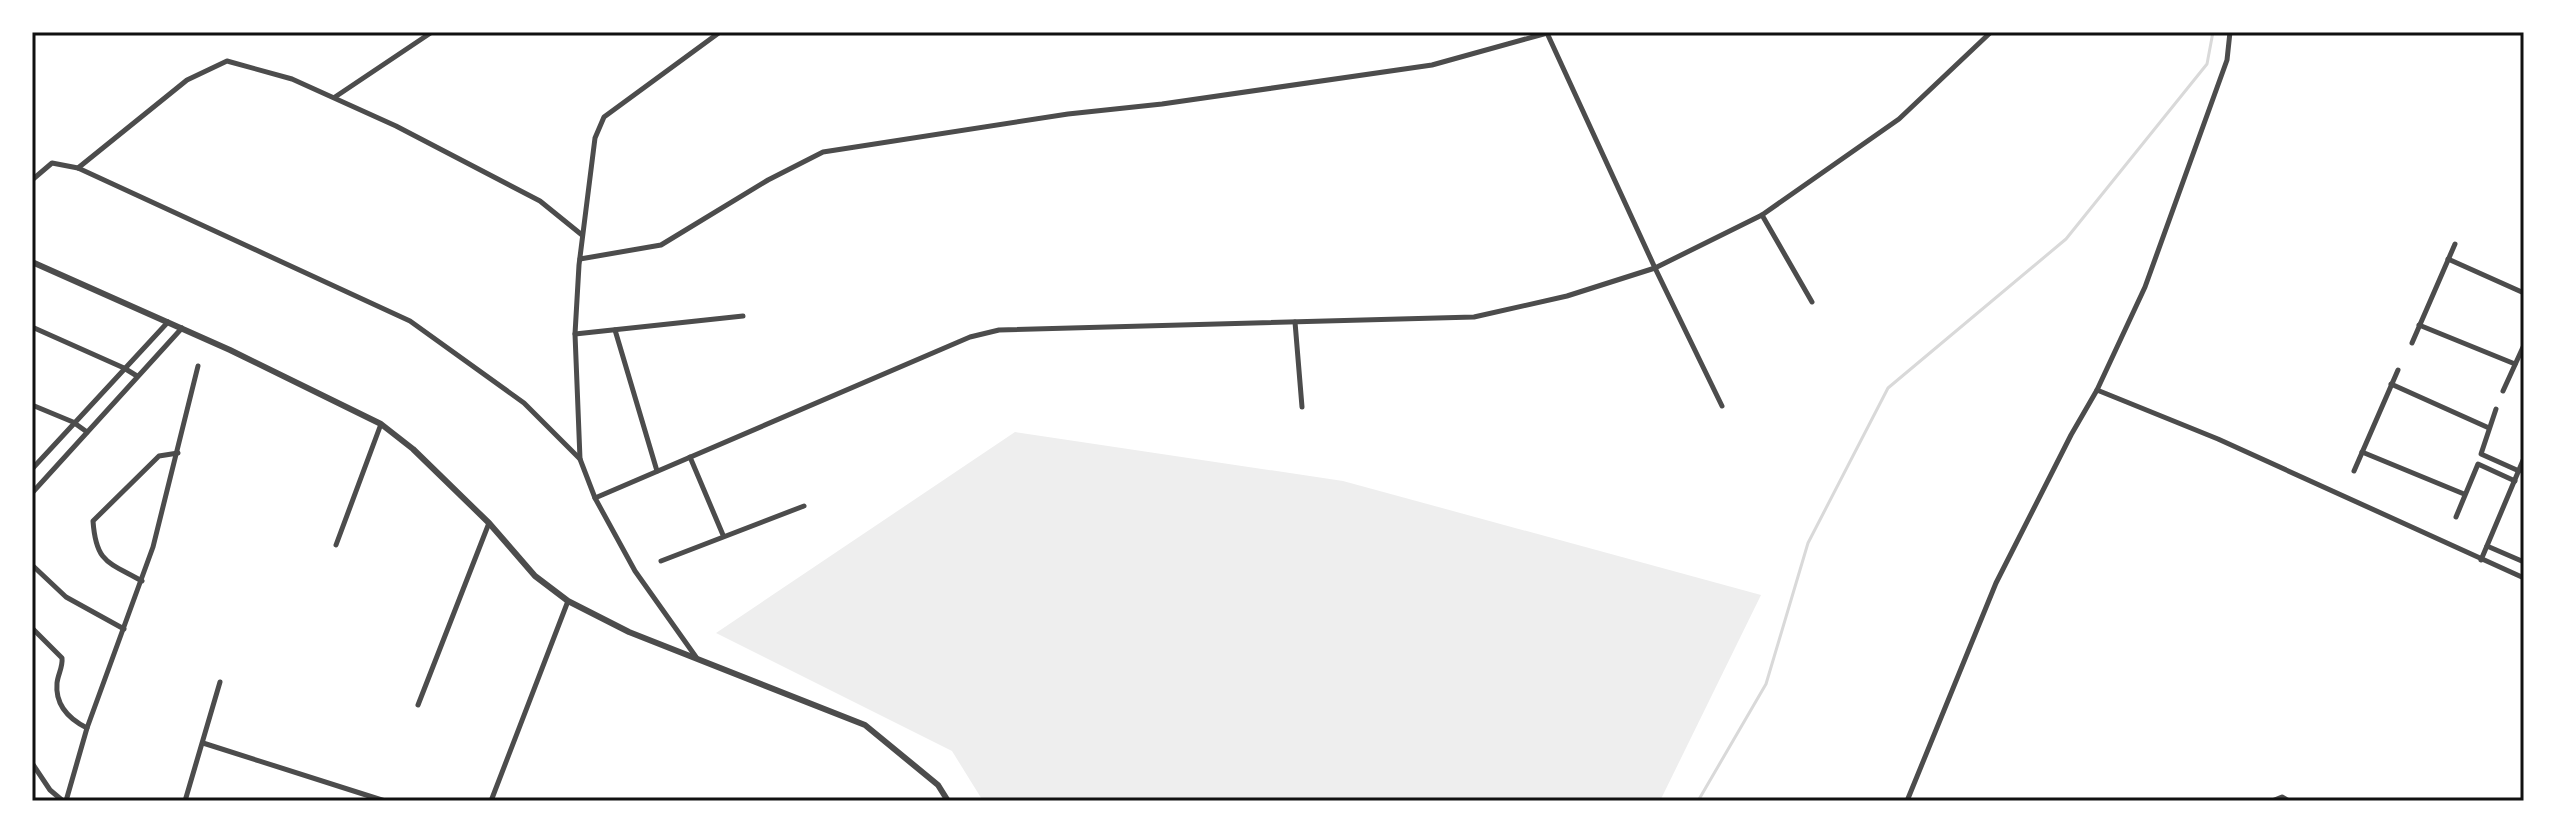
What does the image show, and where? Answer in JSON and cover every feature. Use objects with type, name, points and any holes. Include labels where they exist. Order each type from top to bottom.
[{"type":"street","points":[[334,98],[432,32]]},
{"type":"street","points":[[696,657],[635,571],[595,498],[580,459],[575,334],[582,236],[595,138],[604,117],[720,32]]},
{"type":"street","points":[[595,498],[970,337],[999,330],[1474,317],[1567,296],[1655,268],[1762,215],[1899,119],[1991,32]]},
{"type":"street","points":[[1907,801],[1996,583],[2097,390],[2145,287],[2227,60],[2230,32]]},
{"type":"street","points":[[580,259],[661,245],[768,180],[823,152],[1068,114],[1162,104],[1432,65],[1548,33],[1722,406]]},
{"type":"street","points":[[78,168],[187,80],[227,61],[292,79],[502,179],[540,201],[582,236]]},
{"type":"street","points":[[32,180],[52,163],[78,168],[410,321],[524,403],[580,459]]},
{"type":"street","points":[[1762,215],[1812,302]]},
{"type":"street","points":[[2412,343],[2455,244]]},
{"type":"street","points":[[2448,259],[2524,293]]},
{"type":"street","points":[[32,262],[182,328],[381,424],[413,449],[489,523],[535,576],[568,601],[629,632],[865,725],[938,785],[948,801]]},
{"type":"street","points":[[575,334],[743,316]]},
{"type":"street","points":[[32,469],[168,322]]},
{"type":"street","points":[[1295,322],[1302,407]]},
{"type":"street","points":[[2419,325],[2515,364]]},
{"type":"street","points":[[32,327],[137,376]]},
{"type":"street","points":[[33,490],[182,328]]},
{"type":"street","points":[[615,330],[657,471]]},
{"type":"street","points":[[2503,391],[2524,345]]},
{"type":"street","points":[[32,763],[50,790],[64,801],[87,728],[142,581],[178,453],[198,366]]},
{"type":"street","points":[[2354,471],[2398,370]]},
{"type":"street","points":[[2391,384],[2489,428]]},
{"type":"street","points":[[2097,390],[2231,444],[2524,578]]},
{"type":"street","points":[[32,405],[73,422],[87,432]]},
{"type":"street","points":[[2496,409],[2481,454],[2519,471]]},
{"type":"street","points":[[336,545],[381,424]]},
{"type":"street","points":[[2362,452],[2464,494]]},
{"type":"street","points":[[142,581],[102,558],[94,537],[93,521],[159,456],[178,453]]},
{"type":"street","points":[[690,457],[723,535]]},
{"type":"street","points":[[2481,560],[2524,458]]},
{"type":"street","points":[[2456,517],[2478,464],[2515,481]]},
{"type":"street","points":[[661,561],[804,506]]},
{"type":"street","points":[[418,705],[489,523]]},
{"type":"street","points":[[2487,546],[2524,562]]},
{"type":"street","points":[[32,565],[66,597],[124,629]]},
{"type":"street","points":[[491,801],[568,601]]},
{"type":"street","points":[[32,628],[62,658],[57,683],[59,700],[72,721],[87,728]]},
{"type":"street","points":[[185,801],[220,682]]},
{"type":"street","points":[[203,743],[385,801]]},
{"type":"street","points":[[2272,801],[2282,797],[2289,801]]},
{"type":"shaded area","points":[[1015,432],[1343,481],[1761,595],[1660,801],[983,801],[952,751],[716,633]]},
{"type":"waterway","points":[[1698,801],[1766,684],[1808,543],[1888,388],[2066,239],[2207,64],[2213,32]]}]
